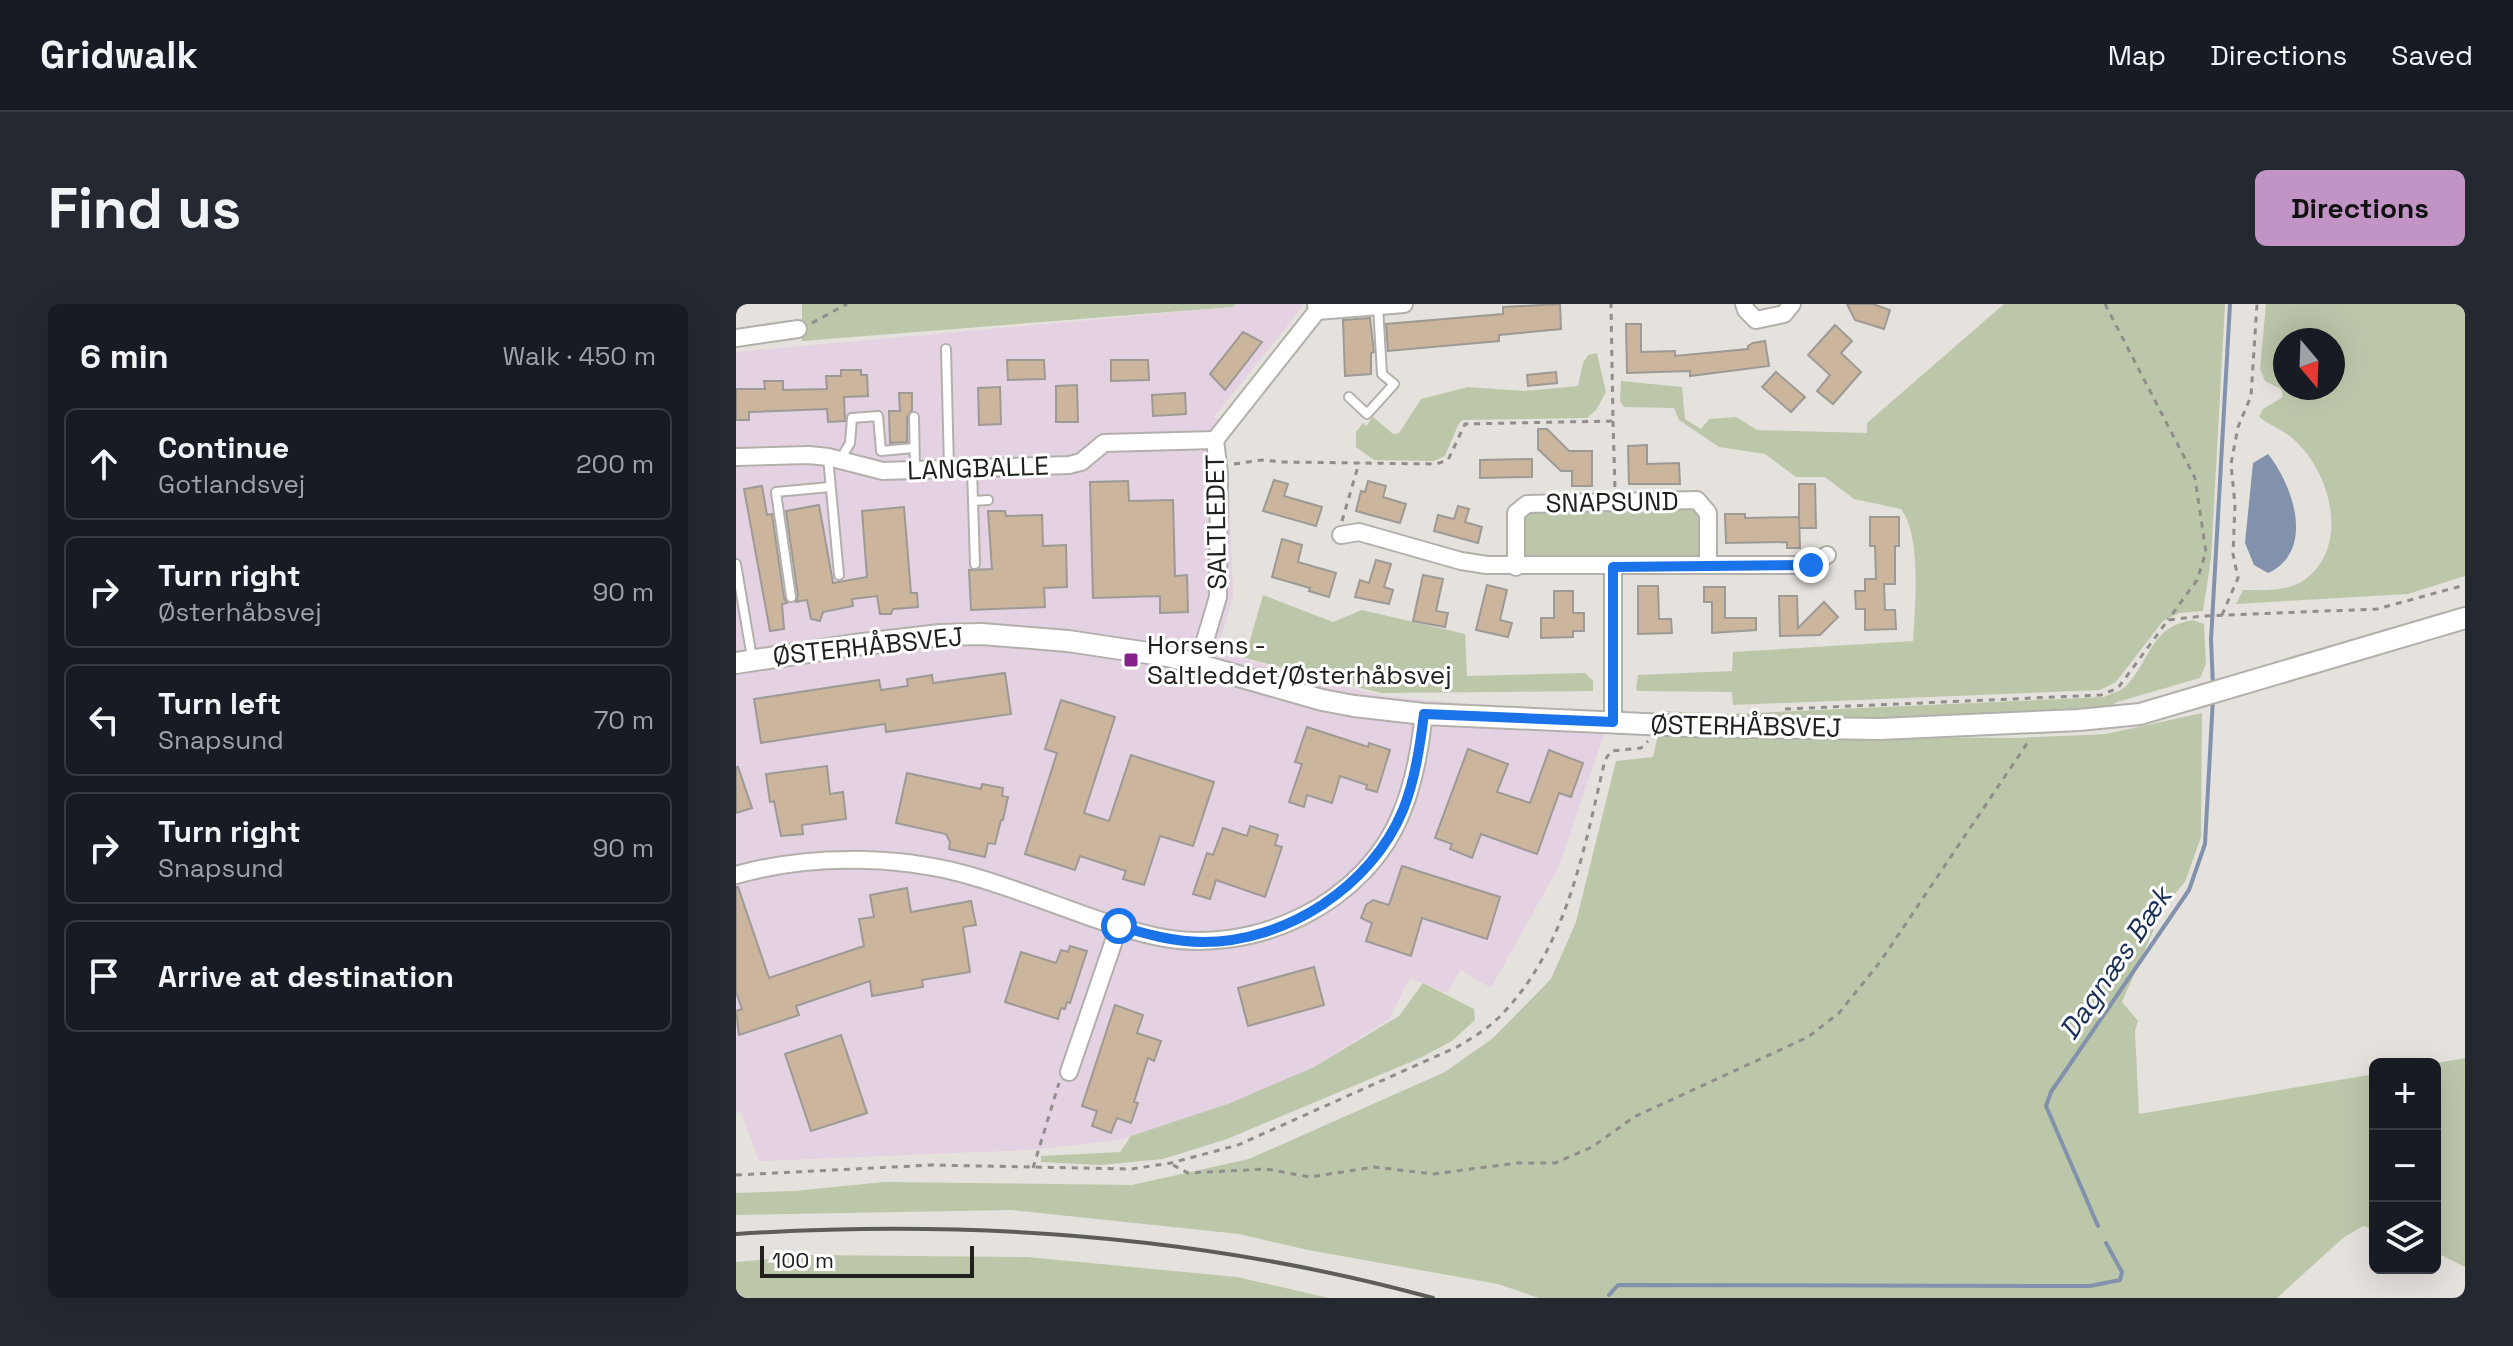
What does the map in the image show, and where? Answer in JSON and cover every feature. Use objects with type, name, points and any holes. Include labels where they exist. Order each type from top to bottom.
[{"type":"street","points":[[1316,307],[1404,304]]},
{"type":"street","points":[[1744,304],[1756,320],[1784,314],[1792,304]]},
{"type":"street","name":"SALTLEDET","points":[[1198,664],[1218,597],[1218,467],[1215,440],[1316,307]]},
{"type":"street","points":[[736,338],[798,329]]},
{"type":"street","name":"LANGBALLE","points":[[736,457],[809,455],[883,471],[1069,465],[1081,462],[1104,443],[1215,440]]},
{"type":"street","name":"SNAPSUND","points":[[1516,567],[1516,513],[1527,504],[1697,500],[1708,513],[1708,565]]},
{"type":"street","points":[[1341,535],[1359,532],[1461,561],[1516,567],[1811,565],[1827,555]]},
{"type":"street","points":[[1613,567],[1613,722]]},
{"type":"street","name":"ØSTERHÅBSVEJ","points":[[744,661],[940,635],[982,634],[1068,641],[1168,656],[1322,700],[1424,714],[1649,724],[1880,729],[2140,714],[2465,618]]},
{"type":"street","points":[[736,875],[799,863],[895,862],[964,874],[1157,937],[1203,942],[1244,938],[1287,925],[1323,905],[1355,879],[1383,847],[1403,811],[1415,769],[1424,714]]},
{"type":"street","points":[[1069,1072],[1119,926]]},
{"type":"lane","points":[[1349,397],[1367,414],[1394,384],[1382,374],[1378,306]]},
{"type":"lane","points":[[946,349],[949,469]]},
{"type":"lane","points":[[839,575],[830,487],[834,459],[850,443],[852,418],[878,416],[881,451],[914,448]]},
{"type":"lane","points":[[914,417],[915,470]]},
{"type":"lane","points":[[972,468],[975,564]]},
{"type":"lane","points":[[791,597],[776,492],[830,487]]},
{"type":"lane","points":[[973,501],[988,500]]},
{"type":"lane","points":[[736,564],[744,661]]},
{"type":"path","points":[[798,329],[847,304]]},
{"type":"path","points":[[1611,304],[1615,501]]},
{"type":"path","points":[[1783,709],[2101,695],[2118,688],[2197,580],[2206,552],[2195,478],[2105,304]]},
{"type":"path","points":[[2221,615],[2238,578],[2233,554],[2235,505],[2231,464],[2238,427],[2251,396],[2257,304]]},
{"type":"path","points":[[1218,467],[1262,460],[1436,464],[1448,460],[1465,424],[1613,421]]},
{"type":"path","points":[[1341,535],[1343,515],[1359,463]]},
{"type":"path","points":[[2168,620],[2377,609],[2465,585]]},
{"type":"path","points":[[1171,1163],[1188,1173],[1266,1169],[1310,1177],[1374,1167],[1433,1174],[1517,1163],[1555,1163],[1592,1147],[1634,1117],[1808,1037],[1839,1013],[1888,950],[2041,722]]},
{"type":"path","points":[[736,1175],[932,1165],[1131,1169],[1171,1163],[1238,1145],[1457,1047],[1491,1025],[1514,1002],[1551,946],[1584,850],[1605,760],[1611,751],[1645,746],[1649,724]]},
{"type":"path","points":[[1033,1169],[1061,1078],[1069,1072]]},
{"type":"shaded area","points":[[1236,304],[1303,306],[1214,417],[1222,423],[1229,476],[1233,596],[1217,652],[1382,696],[1544,711],[1598,712],[1604,734],[1559,866],[1491,988],[1461,970],[1447,993],[1410,978],[1389,1019],[1314,1067],[1230,1103],[1120,1140],[1029,1150],[759,1161],[741,1112],[736,1113],[736,352],[1233,307]]},
{"type":"green space","points":[[802,304],[1236,304],[1233,307],[802,341]]},
{"type":"green space","points":[[2004,304],[2225,304],[2211,559],[2203,611],[2179,613],[2163,621],[2116,682],[2100,690],[1733,705],[1732,692],[1638,691],[1638,675],[1732,671],[1733,652],[1913,641],[1916,572],[1912,537],[1901,509],[1854,499],[1825,477],[1796,477],[1765,454],[1719,447],[1679,420],[1674,408],[1624,407],[1620,401],[1621,381],[1682,387],[1685,419],[1701,429],[1709,419],[1736,417],[1757,430],[1867,433],[1867,423]]},
{"type":"green space","points":[[2266,304],[2465,304],[2465,576],[2408,594],[2236,604],[2243,590],[2267,590],[2298,584],[2319,565],[2328,548],[2330,508],[2316,468],[2291,437],[2259,417],[2263,409],[2278,400],[2345,400],[2345,328],[2273,328],[2273,385],[2265,381],[2260,369]]},
{"type":"green space","points":[[1597,353],[1606,392],[1596,410],[1587,418],[1463,420],[1445,456],[1434,461],[1374,460],[1356,447],[1356,432],[1363,423],[1366,426],[1373,417],[1393,434],[1399,433],[1421,399],[1468,387],[1524,391],[1578,386],[1583,363],[1588,355]]},
{"type":"green space","points":[[1698,507],[1703,513],[1704,554],[1698,561],[1529,561],[1522,556],[1522,513],[1527,508]]},
{"type":"green space","points":[[1263,595],[1333,622],[1362,610],[1465,634],[1467,676],[1585,673],[1593,681],[1593,691],[1381,693],[1245,658]]},
{"type":"green space","points":[[2193,620],[2204,624],[2206,664],[2200,678],[2117,702],[2106,710],[1826,721],[1658,711],[1731,714],[2104,697],[2127,685],[2153,645],[2168,629]]},
{"type":"green space","points":[[2202,713],[2201,837],[2185,882],[2164,906],[2122,1002],[2138,1021],[2135,1031],[2139,1114],[2369,1075],[2369,1228],[2363,1226],[2344,1237],[2277,1298],[1539,1298],[1498,1284],[1308,1250],[1239,1234],[1011,1210],[736,1215],[736,1193],[884,1182],[1132,1185],[1249,1159],[1445,1072],[1493,1038],[1551,979],[1576,922],[1616,761],[1653,757],[1658,735],[2016,738],[2106,734]]},
{"type":"green space","points":[[1423,983],[1474,1009],[1475,1020],[1452,1041],[1420,1058],[1227,1139],[1163,1159],[1101,1165],[1041,1162],[1041,1156],[1120,1152],[1131,1136],[1230,1103],[1314,1067],[1399,1016]]},
{"type":"green space","points":[[2465,1058],[2465,1267],[2441,1255],[2441,1062]]},
{"type":"green space","points":[[811,1255],[1027,1257],[1237,1277],[1329,1298],[736,1298],[736,1262]]},
{"type":"water","points":[[2268,454],[2292,499],[2296,534],[2292,549],[2283,563],[2268,573],[2254,565],[2245,543],[2253,463]]},
{"type":"building","points":[[1560,304],[1561,329],[1499,335],[1499,341],[1388,351],[1386,324],[1503,314],[1503,307]]},
{"type":"building","points":[[1847,304],[1873,304],[1890,310],[1884,329],[1855,320]]},
{"type":"building","points":[[1370,318],[1374,352],[1371,353],[1371,374],[1345,376],[1343,320]]},
{"type":"building","points":[[1626,324],[1641,324],[1641,352],[1675,351],[1675,356],[1748,349],[1753,343],[1765,341],[1769,366],[1690,376],[1690,371],[1627,373]]},
{"type":"building","points":[[1835,325],[1852,341],[1841,353],[1861,372],[1833,404],[1817,391],[1830,375],[1808,355]]},
{"type":"building","points":[[1243,332],[1262,342],[1225,390],[1210,374]]},
{"type":"building","points":[[1007,360],[1044,360],[1045,379],[1008,380]]},
{"type":"building","points":[[1111,360],[1148,360],[1149,380],[1111,381]]},
{"type":"building","points":[[841,370],[861,370],[861,375],[867,375],[868,396],[844,397],[845,421],[828,422],[827,409],[749,412],[749,420],[736,420],[736,389],[765,389],[764,381],[783,381],[783,390],[827,389],[826,376],[841,376]]},
{"type":"building","points":[[1556,372],[1557,383],[1528,386],[1527,375]]},
{"type":"building","points":[[1776,372],[1805,397],[1791,412],[1762,387]]},
{"type":"building","points":[[1077,385],[1078,422],[1056,422],[1056,386]]},
{"type":"building","points":[[1000,387],[1001,424],[979,425],[978,388]]},
{"type":"building","points":[[899,393],[912,393],[912,410],[907,417],[907,442],[890,443],[889,411],[900,411]]},
{"type":"building","points":[[1185,393],[1186,414],[1153,416],[1152,395]]},
{"type":"building","points":[[1538,429],[1547,429],[1569,451],[1592,451],[1592,486],[1572,486],[1572,471],[1561,471],[1538,449]]},
{"type":"building","points":[[1647,445],[1647,464],[1679,463],[1680,484],[1629,484],[1628,446]]},
{"type":"building","points":[[1532,459],[1532,477],[1480,478],[1480,460]]},
{"type":"building","points":[[1274,480],[1288,484],[1284,496],[1322,507],[1316,526],[1263,511]]},
{"type":"building","points":[[1128,481],[1129,501],[1173,500],[1175,576],[1187,575],[1188,612],[1160,613],[1160,596],[1093,598],[1090,482]]},
{"type":"building","points":[[1368,481],[1386,486],[1383,497],[1406,504],[1400,523],[1356,511],[1361,491],[1365,492]]},
{"type":"building","points":[[1799,484],[1815,484],[1816,528],[1799,528]]},
{"type":"building","points":[[762,486],[767,515],[772,514],[787,603],[782,604],[784,629],[770,631],[744,489]]},
{"type":"building","points":[[819,505],[833,583],[867,577],[862,511],[904,507],[911,593],[917,593],[918,607],[893,609],[891,614],[880,614],[877,596],[852,599],[853,606],[823,612],[820,621],[811,619],[807,600],[796,602],[798,596],[786,511]]},
{"type":"building","points":[[1458,506],[1469,509],[1465,522],[1482,527],[1478,543],[1434,531],[1438,515],[1454,519]]},
{"type":"building","points":[[988,511],[1005,511],[1006,516],[1042,515],[1043,546],[1066,545],[1067,587],[1044,588],[1045,607],[971,610],[969,570],[992,569]]},
{"type":"building","points":[[1725,514],[1745,514],[1745,518],[1799,517],[1800,548],[1787,548],[1787,542],[1726,543]]},
{"type":"building","points":[[1870,517],[1899,517],[1895,584],[1884,584],[1885,610],[1895,610],[1896,629],[1865,630],[1865,609],[1856,609],[1855,591],[1865,591],[1865,579],[1876,579],[1875,546],[1870,546]]},
{"type":"building","points":[[1282,539],[1302,545],[1298,562],[1336,573],[1329,597],[1272,577]]},
{"type":"building","points":[[1376,560],[1391,564],[1384,587],[1393,590],[1389,604],[1355,597],[1360,580],[1369,583]]},
{"type":"building","points":[[1423,575],[1443,579],[1436,611],[1448,613],[1445,627],[1413,621]]},
{"type":"building","points":[[1487,585],[1507,590],[1500,620],[1512,623],[1508,637],[1476,630]]},
{"type":"building","points":[[1638,586],[1658,586],[1659,619],[1671,619],[1672,633],[1638,634]]},
{"type":"building","points":[[1704,587],[1725,587],[1725,618],[1756,618],[1756,630],[1712,633],[1712,602],[1704,602]]},
{"type":"building","points":[[1554,591],[1573,591],[1573,613],[1584,613],[1584,631],[1573,631],[1573,637],[1541,638],[1541,618],[1554,618]]},
{"type":"building","points":[[1779,596],[1797,596],[1798,628],[1824,602],[1838,617],[1820,635],[1780,636]]},
{"type":"building","points":[[1005,673],[1011,714],[886,732],[885,724],[761,743],[754,699],[879,680],[881,690],[908,686],[907,679],[932,675],[933,683]]},
{"type":"building","points":[[1061,700],[1115,717],[1084,813],[1109,821],[1131,755],[1214,782],[1193,846],[1160,836],[1144,885],[1123,879],[1126,871],[1080,856],[1075,870],[1025,854],[1057,753],[1045,749]]},
{"type":"building","points":[[1307,727],[1368,747],[1369,743],[1390,750],[1377,792],[1366,789],[1367,785],[1340,776],[1332,803],[1307,795],[1304,807],[1289,802],[1302,764],[1295,762]]},
{"type":"building","points":[[1468,749],[1508,764],[1497,792],[1530,803],[1549,750],[1583,763],[1571,797],[1559,793],[1537,854],[1481,834],[1472,858],[1450,849],[1452,844],[1435,838]]},
{"type":"building","points":[[827,766],[830,794],[843,792],[846,819],[802,825],[803,834],[781,836],[774,801],[770,802],[766,774]]},
{"type":"building","points":[[736,767],[752,808],[736,813]]},
{"type":"building","points":[[907,773],[981,789],[982,784],[1003,788],[1002,796],[1008,797],[1003,820],[995,844],[988,843],[985,857],[949,849],[946,834],[896,823]]},
{"type":"building","points":[[1250,826],[1278,835],[1275,845],[1282,847],[1265,897],[1216,880],[1210,899],[1193,894],[1207,853],[1213,855],[1223,828],[1247,836]]},
{"type":"building","points":[[1402,866],[1500,897],[1487,939],[1422,918],[1411,956],[1366,941],[1372,923],[1361,918],[1366,905],[1373,900],[1389,905]]},
{"type":"building","points":[[736,887],[769,978],[864,946],[859,919],[874,917],[870,895],[907,888],[911,912],[971,901],[976,925],[963,927],[970,972],[922,980],[923,987],[872,996],[870,981],[796,1006],[799,1015],[739,1035],[736,1011],[742,1009],[736,992]]},
{"type":"building","points":[[1070,946],[1087,951],[1070,1003],[1067,1002],[1065,1009],[1061,1008],[1058,1019],[1005,1002],[1021,952],[1056,963],[1061,950],[1068,952]]},
{"type":"building","points":[[1314,967],[1324,1005],[1248,1026],[1238,988]]},
{"type":"building","points":[[1115,1005],[1143,1015],[1137,1033],[1161,1041],[1154,1061],[1148,1058],[1134,1102],[1138,1103],[1131,1123],[1117,1118],[1111,1133],[1092,1126],[1097,1111],[1082,1106]]},
{"type":"building","points":[[841,1035],[867,1113],[811,1131],[785,1054]]},
{"type":"waterway","points":[[2213,685],[2211,640],[2230,304]]},
{"type":"waterway","name":"Dagnæs Bæk","points":[[2098,1226],[2046,1106],[2051,1092],[2189,890],[2205,844],[2213,698]]},
{"type":"waterway","name":"Dagnæs Bæk","points":[[1609,1295],[1618,1285],[2090,1286],[2120,1280],[2122,1272],[2106,1243]]},
{"type":"railway","points":[[736,1234],[912,1229],[1088,1237],[1262,1260],[1433,1298]]},
{"type":"place","name":"Horsens - Saltleddet/Østerhåbsvej","points":[[1131,660]]},
{"type":"route","points":[[1119,926],[1157,937],[1203,942],[1244,938],[1287,925],[1323,905],[1355,879],[1383,847],[1403,811],[1415,769],[1424,714],[1613,722],[1613,567],[1811,565]]}]
